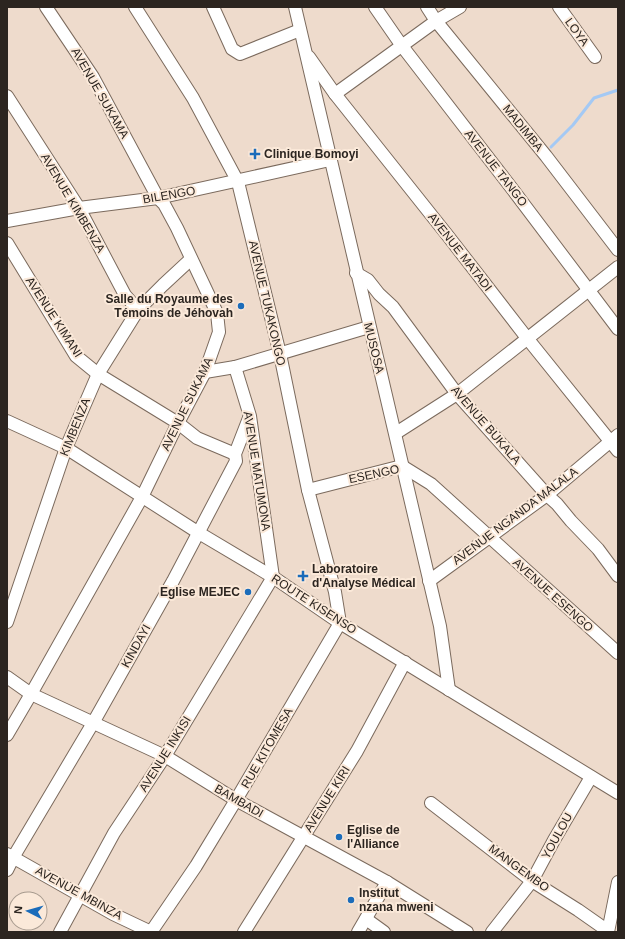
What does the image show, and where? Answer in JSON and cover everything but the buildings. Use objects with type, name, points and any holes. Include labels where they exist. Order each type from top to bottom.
[{"type":"street","name":"AVENUE SUKAMA","points":[[7,735],[142,497],[205,372],[219,332],[217,313],[177,228],[164,204],[158,198],[93,77],[46,7]]},
{"type":"street","name":"AVENUE TUKAKONGO","points":[[135,7],[193,98],[238,182],[280,354],[308,490],[335,592],[340,623]]},
{"type":"street","points":[[213,7],[232,49],[240,54],[300,30]]},
{"type":"street","name":"MUSOSA","points":[[295,7],[356,273],[396,434],[402,466],[440,626],[449,690]]},
{"type":"street","name":"AVENUE TANGO","points":[[375,7],[402,46],[618,329]]},
{"type":"street","name":"MADIMBA","points":[[427,7],[436,21],[546,156],[618,250]]},
{"type":"street","points":[[335,94],[436,21],[460,7]]},
{"type":"street","name":"LOYA","points":[[559,7],[595,57]]},
{"type":"street","name":"AVENUE MATADI","points":[[304,51],[335,94],[527,338],[614,438],[618,451]]},
{"type":"street","name":"AVENUE KIMBENZA","points":[[7,96],[79,208],[125,295],[138,310]]},
{"type":"street","name":"BILENGO","points":[[7,221],[79,208],[158,198],[238,182],[330,160]]},
{"type":"street","name":"AVENUE KIMANI","points":[[7,243],[76,356],[98,374],[178,423],[197,438],[235,454]]},
{"type":"street","name":"KIMBENZA","points":[[7,622],[66,448],[98,374],[138,310],[191,259]]},
{"type":"street","points":[[396,434],[457,394],[618,267]]},
{"type":"street","name":"AVENUE BUKALA","points":[[356,273],[368,280],[379,294],[393,307],[457,394],[546,495],[557,504],[616,569]]},
{"type":"street","points":[[205,372],[235,367],[369,327]]},
{"type":"street","name":"AVENUE MATUMONA","points":[[235,367],[250,416],[273,577]]},
{"type":"street","name":"KINDAYI","points":[[7,870],[10,855],[93,723],[199,533],[236,461],[235,454],[250,416]]},
{"type":"street","name":"ROUTE KISENSO","points":[[7,420],[66,448],[199,533],[273,577],[340,623],[591,777],[617,788]]},
{"type":"street","name":"AVENUE NGANDA MALALA","points":[[429,581],[546,495],[614,438]]},
{"type":"street","name":"ESENGO","points":[[308,490],[402,466],[431,484],[488,537]]},
{"type":"street","name":"AVENUE ESENGO","points":[[488,537],[618,653]]},
{"type":"street","name":"AVENUE INKISI","points":[[60,932],[114,833],[165,756],[273,577]]},
{"type":"street","name":"RUE KITOMESA","points":[[151,932],[196,866],[340,623]]},
{"type":"street","name":"AVENUE KIRI","points":[[244,932],[357,751],[405,662]]},
{"type":"street","name":"BAMBADI","points":[[7,677],[31,694],[165,756],[236,800],[387,882],[467,932]]},
{"type":"street","name":"YOULOU","points":[[492,932],[532,881],[591,777]]},
{"type":"street","name":"MANGEMBO","points":[[431,803],[532,881],[578,910],[608,932]]},
{"type":"street","name":"AVENUE MBINZA","points":[[10,855],[113,914],[151,932]]},
{"type":"street","points":[[358,932],[387,882]]},
{"type":"street","points":[[608,932],[618,882]]},
{"type":"street","points":[[366,919],[384,932]]},
{"type":"waterway","points":[[551,147],[573,125],[594,98],[618,90]]},
{"type":"place","name":"Clinique Bomoyi","points":[[255,154]]},
{"type":"place","name":"Salle du Royaume des Témoins de Jéhovah","points":[[241,306]]},
{"type":"place","name":"Laboratoire d'Analyse Médical","points":[[303,576]]},
{"type":"place","name":"Eglise MEJEC","points":[[248,592]]},
{"type":"place","name":"Eglise de l'Alliance","points":[[339,837]]},
{"type":"place","name":"Institut nzana mweni","points":[[351,900]]}]
